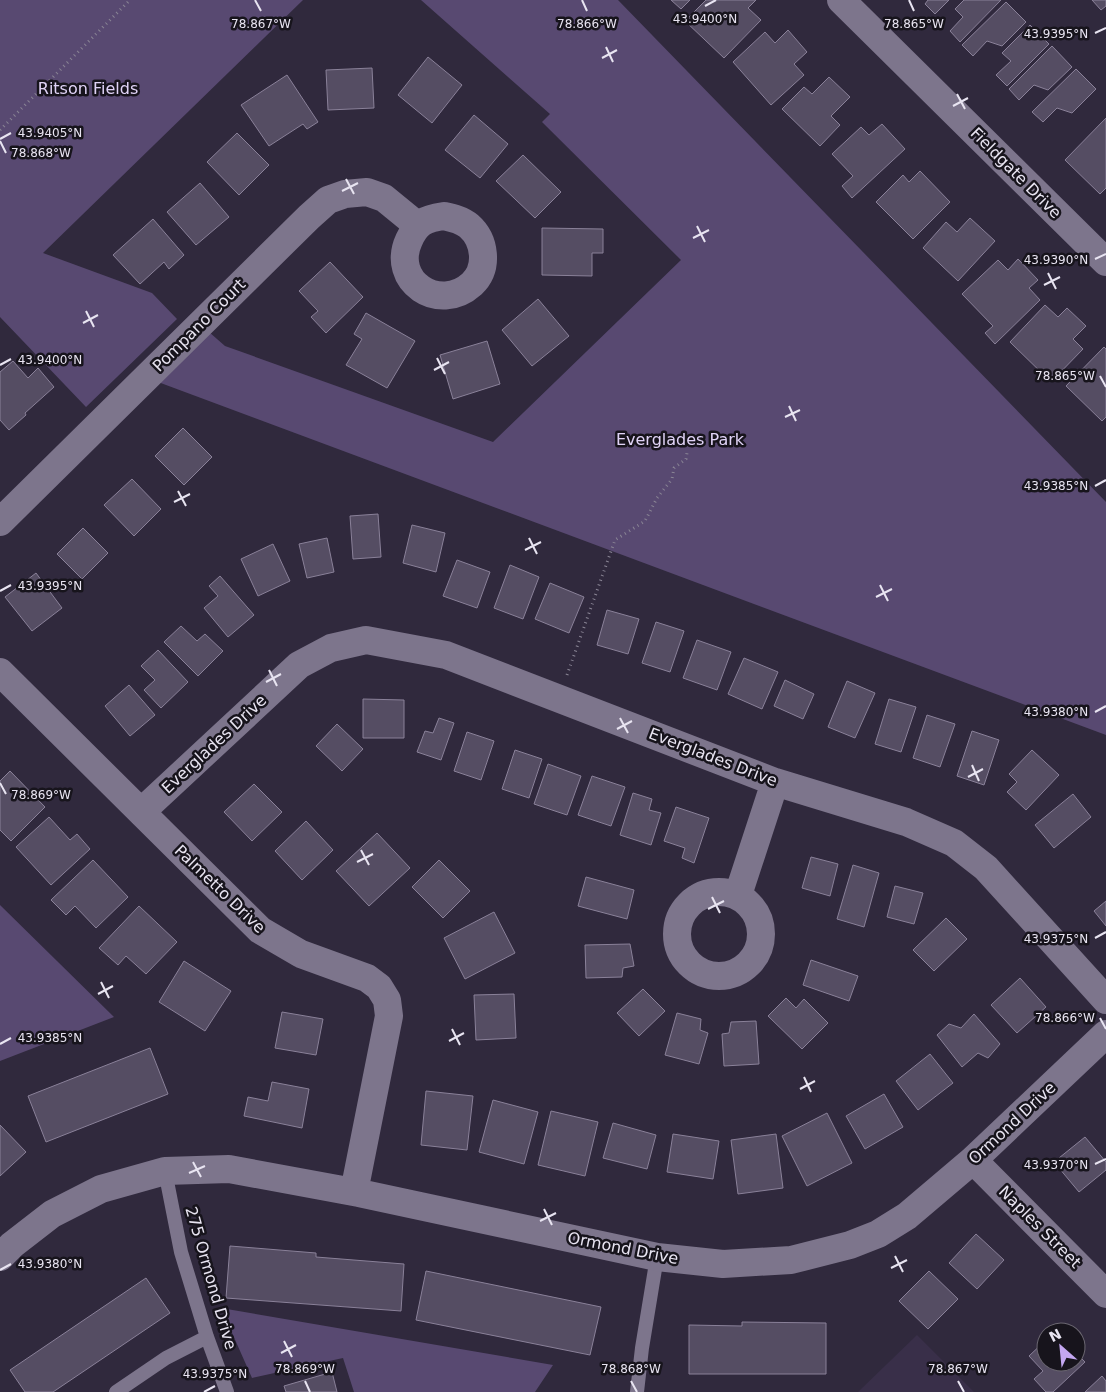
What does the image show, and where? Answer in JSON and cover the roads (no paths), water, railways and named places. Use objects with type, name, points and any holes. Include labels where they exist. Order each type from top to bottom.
[{"type":"street","name":"Fieldgate Drive","points":[[841,0],[1106,262]]},
{"type":"street","name":"Pompano Court","points":[[0,522],[295,230],[328,200],[345,194],[368,192],[384,198],[417,225]]},
{"type":"street","name":"Everglades Drive","points":[[141,812],[299,665],[331,648],[366,640],[446,655],[775,782],[906,822],[954,843],[986,868],[1106,1000]]},
{"type":"street","name":"Palmetto Drive","points":[[0,672],[260,930],[301,954],[367,978],[379,987],[387,1000],[388,1016],[354,1192]]},
{"type":"street","points":[[738,895],[775,782]]},
{"type":"street","name":"Ormond Drive","points":[[0,1257],[12,1245],[52,1214],[101,1190],[165,1171],[229,1169],[354,1192],[657,1257],[723,1264],[791,1260],[850,1245],[878,1234],[907,1216],[974,1160],[1106,1034]]},
{"type":"street","name":"Naples Street","points":[[974,1160],[1106,1294]]},
{"type":"lane","name":"275 Ormond Drive","points":[[165,1171],[181,1252],[207,1337],[227,1392]]},
{"type":"lane","points":[[636,1392],[657,1257]]},
{"type":"lane","points":[[116,1392],[166,1358],[207,1337]]},
{"type":"park label","name":"Ritson Fields","points":[[88,88]]},
{"type":"park label","name":"Everglades Park","points":[[680,439]]}]
